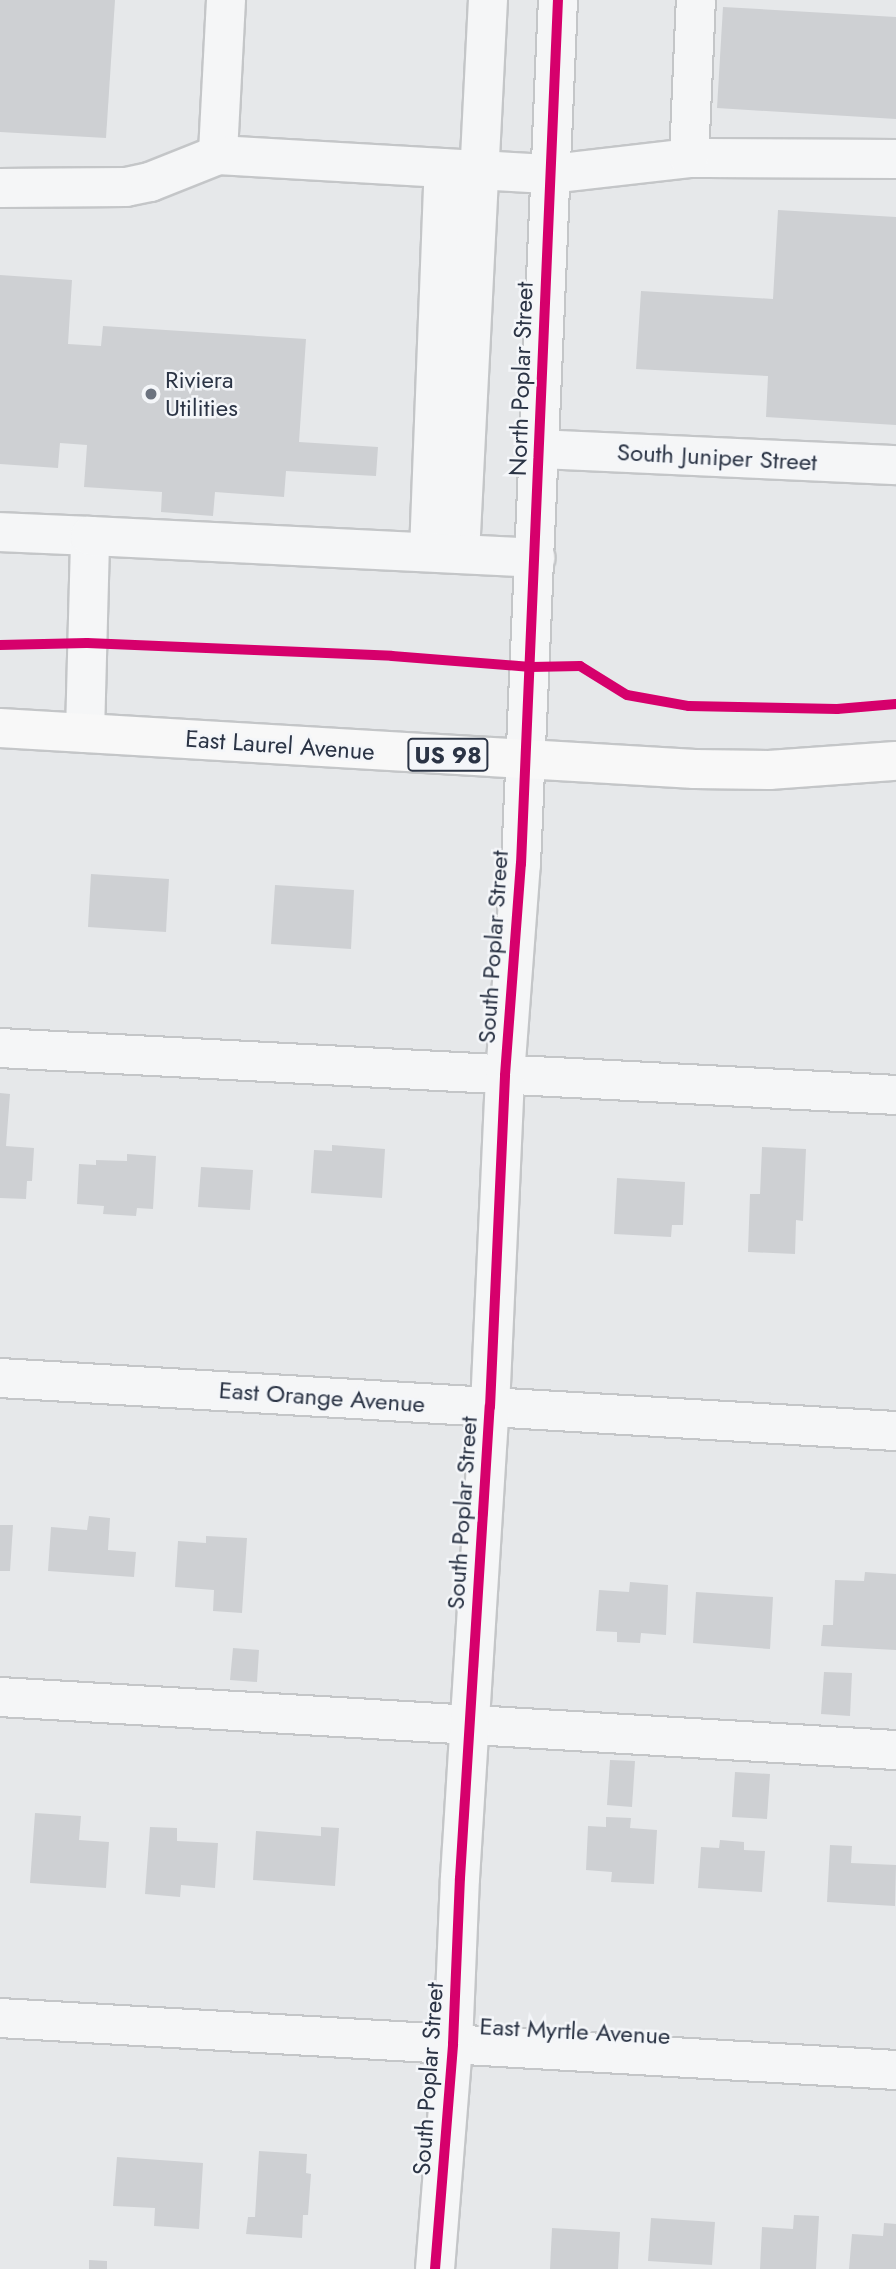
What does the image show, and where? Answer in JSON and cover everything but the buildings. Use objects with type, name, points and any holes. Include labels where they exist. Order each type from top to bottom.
[{"type":"main road","name":"East Laurel Avenue","points":[[0,728],[525,760],[757,769],[896,761]]},
{"type":"street","points":[[218,155],[226,0]]},
{"type":"street","points":[[444,553],[481,170],[488,0]]},
{"type":"street","name":"North Poplar Street","points":[[525,760],[558,0]]},
{"type":"street","points":[[689,158],[696,0]]},
{"type":"street","points":[[0,188],[126,187],[150,182],[218,155],[551,174],[689,158],[896,159]]},
{"type":"street","points":[[444,168],[428,500],[444,553]]},
{"type":"street","name":"South Juniper Street","points":[[538,449],[896,465]]},
{"type":"street","points":[[0,532],[534,558]]},
{"type":"street","points":[[85,733],[90,536]]},
{"type":"street","name":"South Poplar Street","points":[[435,2269],[453,2045],[490,1407],[505,1075],[521,864],[525,760]]},
{"type":"street","points":[[0,1048],[896,1095]]},
{"type":"street","name":"East Orange Avenue","points":[[0,1378],[896,1431]]},
{"type":"street","points":[[0,1697],[896,1750]]},
{"type":"street","name":"East Myrtle Avenue","points":[[0,2018],[896,2070]]},
{"type":"cycle path","points":[[435,2269],[453,2044],[460,1878],[490,1407],[505,1075],[521,864],[558,0]]},
{"type":"cycle path","points":[[0,645],[87,643],[392,656],[531,667],[580,666],[627,695],[689,706],[837,709],[896,704]]},
{"type":"place","name":"Riviera Utilities","points":[[151,394]]}]
